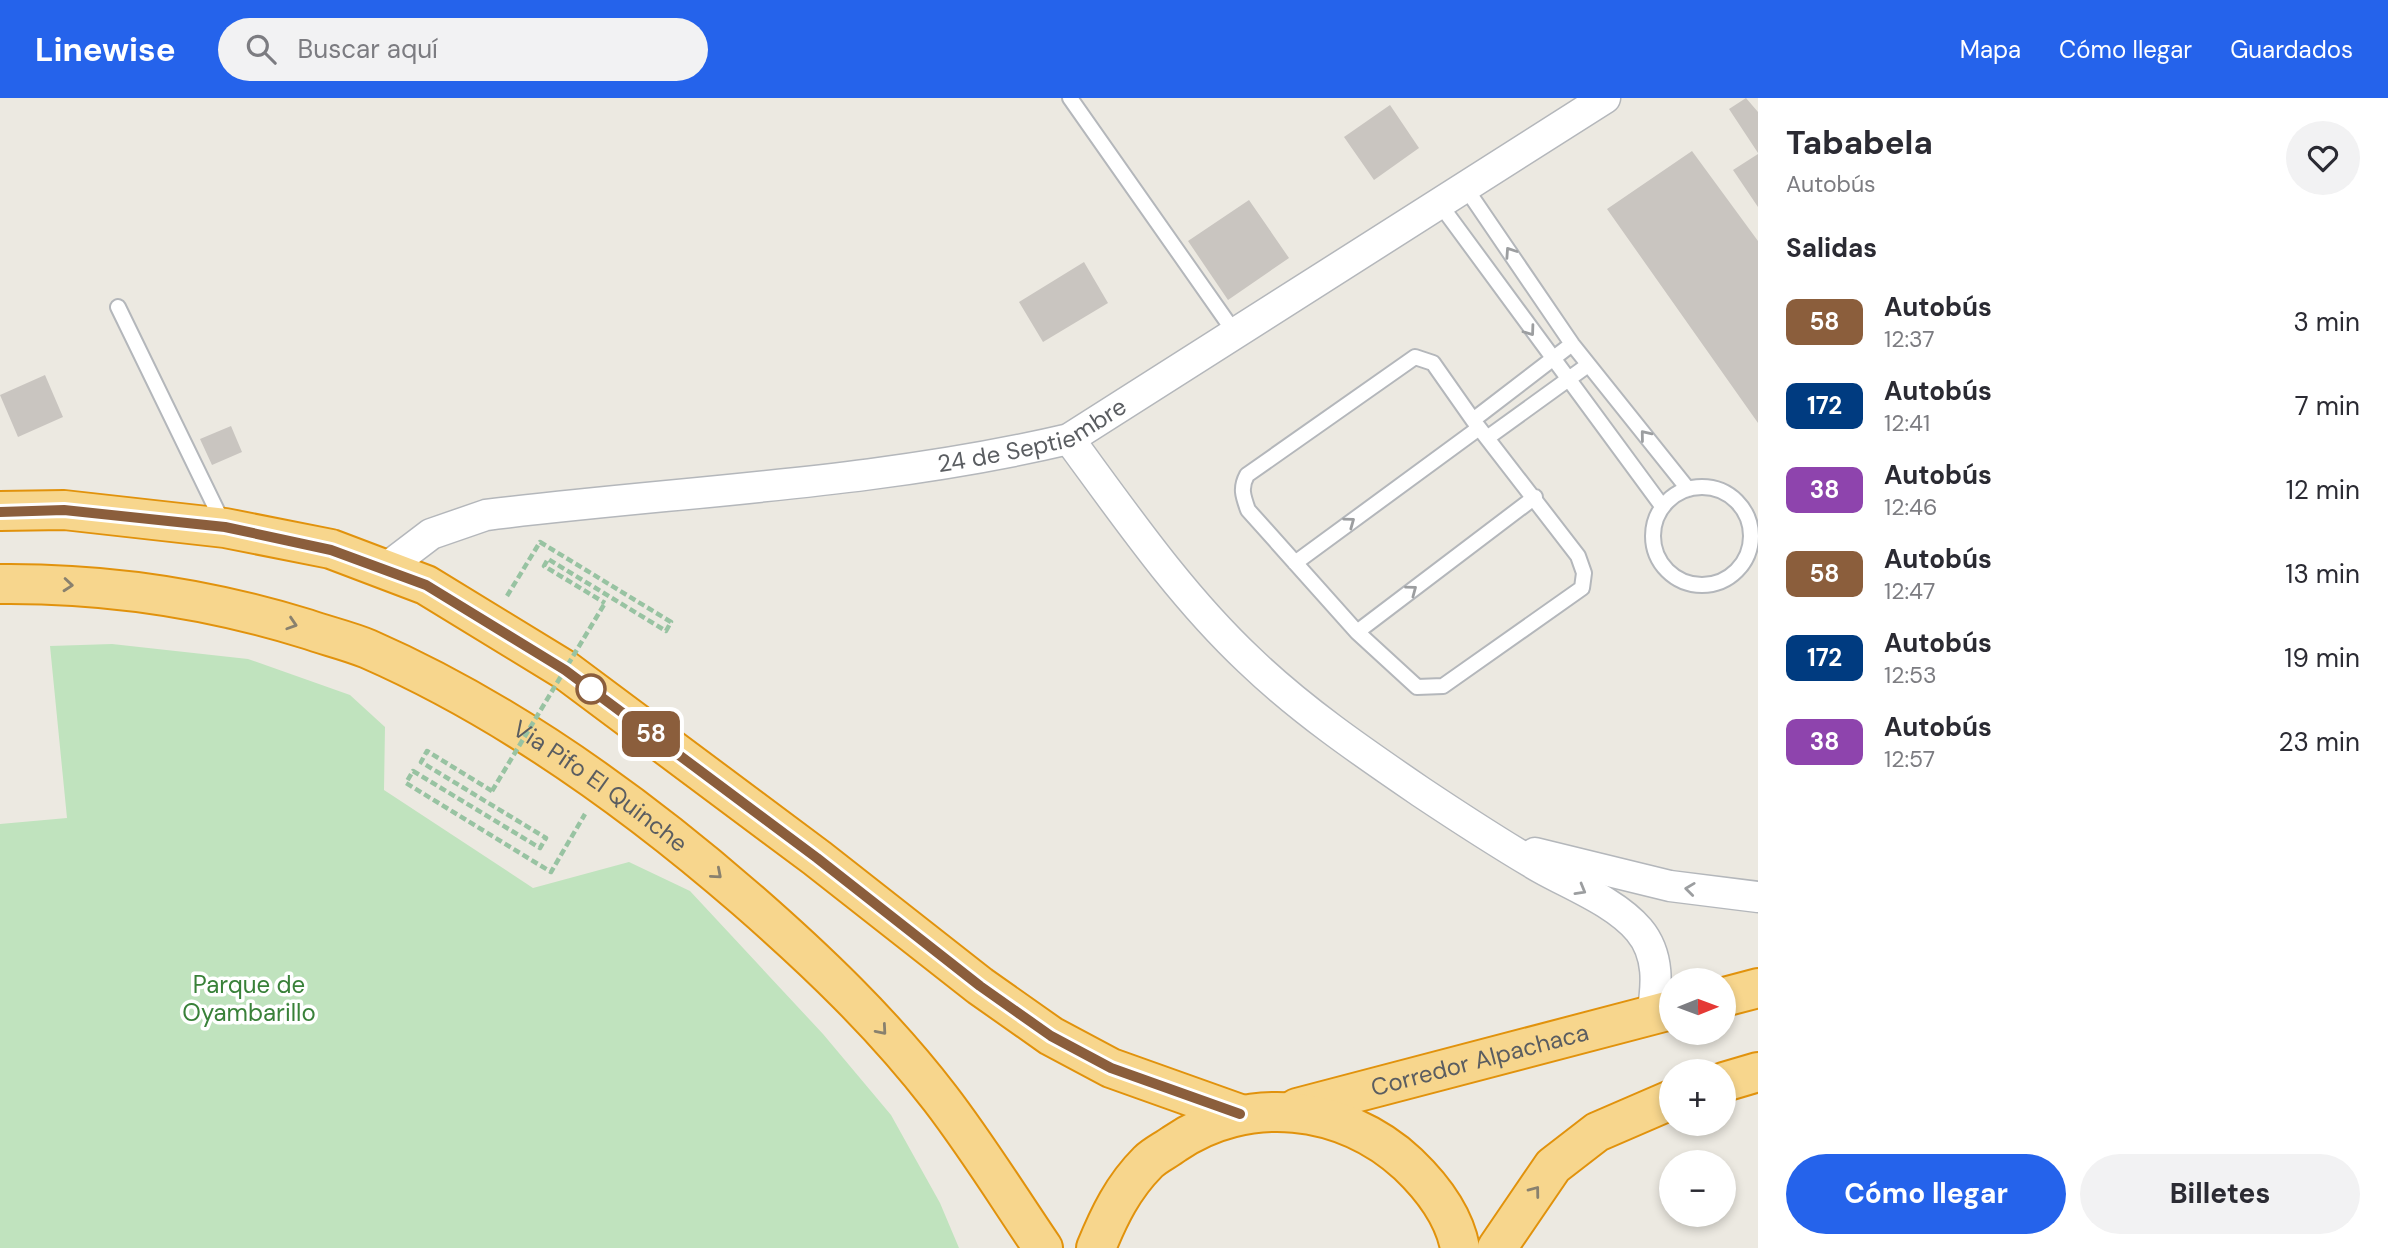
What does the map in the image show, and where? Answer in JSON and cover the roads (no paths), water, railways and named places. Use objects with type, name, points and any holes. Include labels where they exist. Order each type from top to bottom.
[{"type":"highway","points":[[0,512],[64,510],[225,527],[331,550],[426,585],[565,670],[817,858],[980,986],[1051,1036],[1111,1068],[1240,1114]]},
{"type":"highway","name":"Via Pifo El Quinche","points":[[0,584],[63,584],[167,596],[255,613],[366,648],[459,695],[546,744],[685,846],[792,939],[860,1004],[940,1099],[1043,1248]]},
{"type":"highway","points":[[1736,993],[1758,988]]},
{"type":"highway","name":"Corredor Alpachaca","points":[[1287,1111],[1659,1014]]},
{"type":"highway","points":[[1736,1078],[1758,1072]]},
{"type":"highway","points":[[1497,1248],[1553,1166],[1597,1132],[1659,1105]]},
{"type":"highway","points":[[1096,1248],[1114,1205],[1149,1161],[1195,1129],[1240,1114],[1287,1111],[1334,1119],[1387,1144],[1430,1185],[1458,1236],[1460,1248]]},
{"type":"street","name":"24 de Septiembre","points":[[385,569],[431,534],[486,515],[900,471],[981,460],[1069,439],[1465,187],[1562,109],[1605,98]]},
{"type":"street","points":[[1069,439],[1154,555],[1248,660],[1323,722],[1500,844],[1625,916],[1650,946],[1659,1000]]},
{"type":"street","points":[[1500,844],[1671,886],[1758,897]]},
{"type":"lane","points":[[1070,98],[1235,333]]},
{"type":"lane","points":[[1465,187],[1572,344],[1688,489]]},
{"type":"lane","points":[[1439,204],[1662,506]]},
{"type":"lane","points":[[118,307],[225,527]]},
{"type":"lane","points":[[1479,429],[1572,344]]},
{"type":"lane","points":[[1415,357],[1433,363],[1479,429],[1535,497],[1578,556],[1584,573],[1582,588],[1443,686],[1431,688],[1417,687],[1357,632],[1248,510],[1242,484],[1247,475],[1415,357]]},
{"type":"lane","points":[[1295,563],[1479,429],[1568,380],[1588,365]]},
{"type":"lane","points":[[1703,486],[1718,489],[1732,497],[1742,508],[1752,538],[1741,567],[1730,577],[1701,587],[1686,584],[1667,571],[1654,551],[1655,520],[1662,506],[1688,489],[1703,486]]},
{"type":"lane","points":[[1357,632],[1535,497]]},
{"type":"park label","name":"Parque de Oyambarillo","points":[[249,999]]}]
